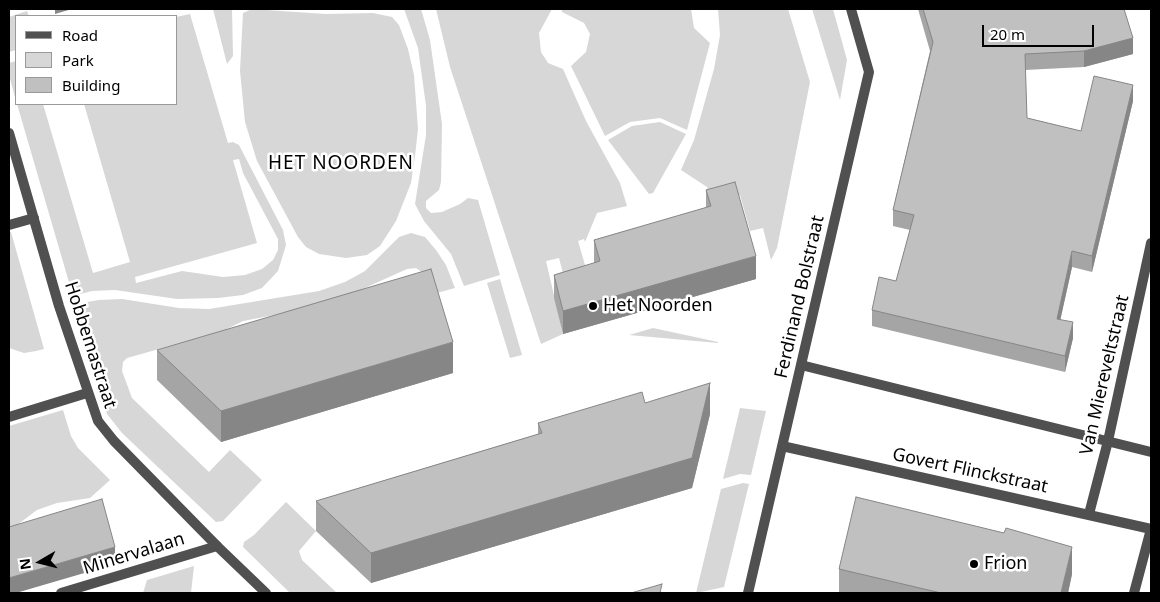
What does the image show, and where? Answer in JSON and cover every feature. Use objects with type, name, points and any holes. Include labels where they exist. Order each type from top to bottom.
[{"type":"street","name":"Ferdinand Bolstraat","points":[[748,593],[869,72],[851,9]]},
{"type":"street","name":"Hobbemastraat","points":[[9,133],[87,393],[98,421],[114,441],[266,593]]},
{"type":"street","points":[[9,226],[34,218]]},
{"type":"street","name":"Van Miereveltstraat","points":[[1089,514],[1108,440],[1151,243]]},
{"type":"street","points":[[801,366],[1151,452]]},
{"type":"street","points":[[9,417],[87,393]]},
{"type":"street","name":"Govert Flinckstraat","points":[[782,446],[1151,529],[1134,593]]},
{"type":"street","name":"Minervalaan","points":[[61,593],[217,546]]},
{"type":"green space","points":[[213,9],[232,9],[233,56],[227,64]]},
{"type":"green space","points":[[252,9],[325,14],[373,13],[392,17],[399,25],[408,49],[414,75],[418,129],[415,156],[411,183],[396,221],[380,246],[367,255],[346,258],[319,254],[306,247],[298,237],[257,161],[245,122],[240,71],[243,13]]},
{"type":"green space","points":[[404,9],[421,9],[430,40],[442,124],[441,182],[439,190],[426,201],[426,208],[431,213],[442,212],[468,198],[478,200],[500,275],[464,286],[451,254],[424,221],[415,204],[426,135],[426,106],[418,48]]},
{"type":"green space","points":[[436,9],[552,9],[539,33],[541,52],[548,63],[563,69],[586,121],[620,183],[627,206],[597,213],[585,242],[584,239],[578,241],[590,282],[567,289],[559,258],[546,261],[563,334],[541,344],[450,67]]},
{"type":"green space","points":[[562,9],[691,9],[694,28],[710,43],[687,130],[660,118],[630,122],[605,136],[571,66],[586,52],[590,34],[584,23],[562,12]]},
{"type":"green space","points":[[718,9],[788,9],[810,82],[777,248],[771,260],[763,228],[750,231],[740,195],[712,203],[707,187],[681,170],[694,140],[714,69],[720,35]]},
{"type":"green space","points":[[812,9],[833,9],[847,60],[840,100]]},
{"type":"green space","points":[[27,11],[29,15],[15,15]]},
{"type":"green space","points":[[190,14],[228,143],[233,142],[239,145],[283,230],[286,245],[278,271],[262,288],[243,295],[177,299],[115,290],[92,291],[73,296],[17,105],[43,105],[93,273],[130,262],[84,105],[178,105],[178,17]],"holes":[[[239,159],[243,173],[278,239],[278,250],[273,260],[262,269],[245,275],[223,277],[182,271],[136,283],[135,277],[257,243],[233,160]]]},
{"type":"green space","points":[[15,15],[15,50],[9,52],[9,17]]},
{"type":"green space","points":[[15,61],[15,97],[9,75],[9,63]]},
{"type":"green space","points":[[660,122],[686,134],[653,193],[649,194],[608,140],[632,126]]},
{"type":"green space","points":[[9,232],[11,232],[44,349],[24,353],[9,348]]},
{"type":"green space","points":[[411,233],[425,237],[436,250],[446,265],[455,288],[433,294],[425,274],[416,268],[407,269],[327,305],[243,321],[223,331],[127,358],[123,362],[122,371],[132,398],[209,472],[230,450],[262,480],[223,521],[216,522],[122,433],[107,414],[75,304],[122,299],[179,308],[209,309],[319,291],[345,282],[365,271],[399,237]]},
{"type":"green space","points":[[500,279],[522,355],[510,358],[487,283]]},
{"type":"green space","points":[[653,328],[718,342],[718,343],[629,335]]},
{"type":"green space","points":[[740,408],[766,411],[751,475],[740,474],[723,479]]},
{"type":"green space","points":[[63,410],[71,436],[78,448],[110,480],[90,498],[57,503],[37,510],[9,531],[9,426]]},
{"type":"green space","points":[[743,483],[749,484],[724,587],[696,593],[721,489]]},
{"type":"green space","points":[[286,502],[316,531],[299,551],[302,560],[337,593],[290,593],[243,547],[244,542],[254,535]]},
{"type":"green space","points":[[194,566],[191,593],[143,593],[147,580]]},
{"type":"building","points":[[923,9],[1124,9],[1133,38],[1084,51],[1025,54],[1027,118],[1081,131],[1094,76],[1133,85],[1092,256],[1072,251],[1057,319],[1073,322],[1065,356],[872,310],[879,277],[896,281],[914,215],[893,210],[933,42]]},
{"type":"building","points":[[735,182],[756,256],[563,311],[554,275],[600,261],[594,240],[711,206],[706,190]]},
{"type":"building","points":[[431,269],[453,342],[221,411],[157,350]]},
{"type":"building","points":[[710,383],[692,458],[371,553],[316,501],[542,433],[538,423],[642,392],[645,403]]},
{"type":"building","points":[[856,497],[1004,533],[1006,528],[1072,547],[1061,593],[941,593],[839,569]]},
{"type":"building","points":[[102,499],[115,547],[9,578],[9,527]]},
{"type":"building","points":[[662,584],[660,593],[631,593]]},
{"type":"place","name":"Het Noorden","points":[[593,306]]},
{"type":"place","name":"Frion","points":[[974,564]]},
{"type":"district","name":"HET NOORDEN","points":[[341,164]]}]
